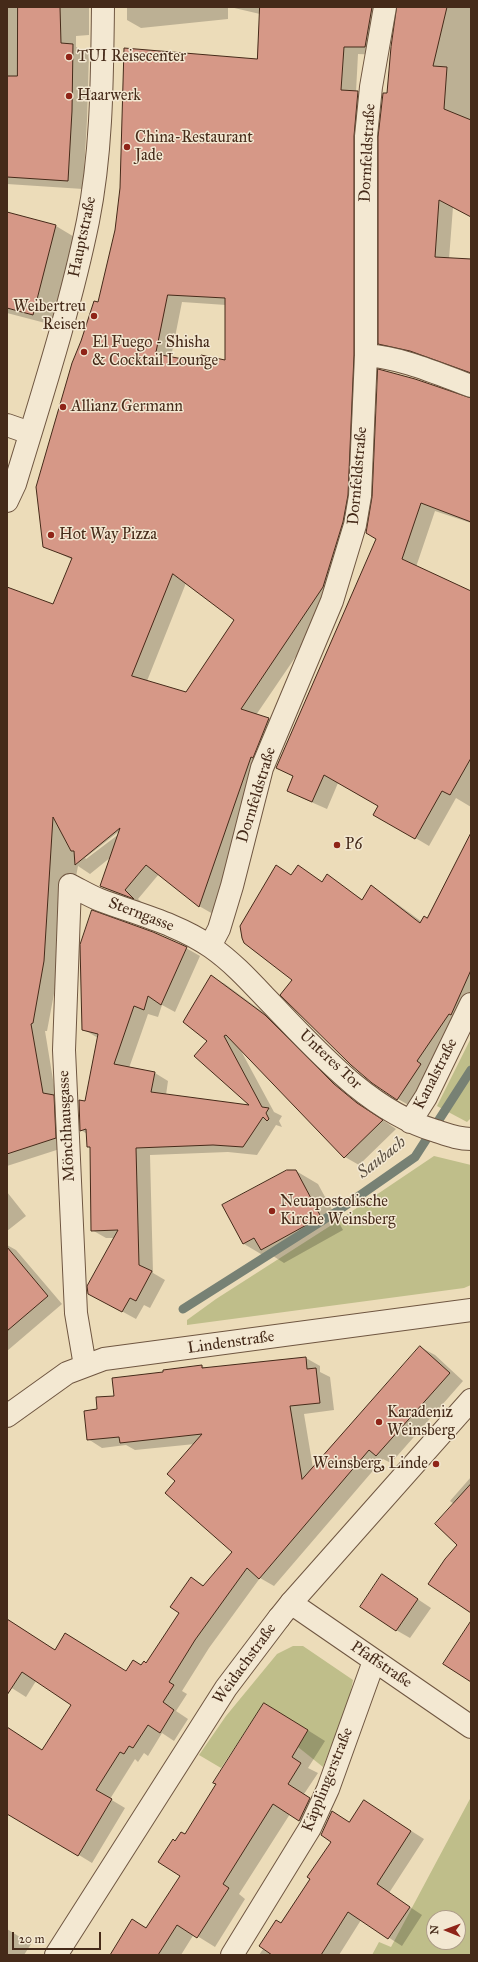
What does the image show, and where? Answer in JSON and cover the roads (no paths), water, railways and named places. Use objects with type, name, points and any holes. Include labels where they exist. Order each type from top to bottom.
[{"type":"street","name":"Hauptstraße","points":[[11,492],[30,433],[72,288],[88,220],[97,160],[103,7]]},
{"type":"street","name":"Dornfeldstraße","points":[[210,946],[219,929],[232,886],[262,768],[329,607],[355,525],[360,496],[366,355],[366,136],[371,87],[385,7]]},
{"type":"street","points":[[366,355],[386,356],[418,365],[471,386]]},
{"type":"street","points":[[7,425],[30,433]]},
{"type":"street","name":"Sterngasse","points":[[70,885],[98,899],[191,934],[210,946]]},
{"type":"street","name":"Mönchhausgasse","points":[[70,885],[64,1050],[76,1313],[85,1366]]},
{"type":"street","name":"Unteres Tor","points":[[210,946],[231,962],[319,1052],[357,1087],[389,1110],[417,1125],[465,1139]]},
{"type":"street","name":"Kanalstraße","points":[[417,1125],[426,1097],[471,1004]]},
{"type":"street","name":"Lindenstraße","points":[[7,1416],[66,1373],[104,1360],[471,1310]]},
{"type":"street","name":"Weidachstraße","points":[[56,1955],[226,1688],[285,1611],[471,1400]]},
{"type":"street","name":"Pfaffstraße","points":[[285,1611],[374,1660],[471,1727]]},
{"type":"street","name":"Käpplingerstraße","points":[[232,1955],[310,1828],[328,1789],[374,1660]]},
{"type":"waterway","name":"Saubach","points":[[183,1309],[336,1212],[415,1157],[471,1070]]},
{"type":"place","name":"TUI Reisecenter","points":[[69,57]]},
{"type":"place","name":"Haarwerk","points":[[69,96]]},
{"type":"place","name":"China-Restaurant Jade","points":[[127,147]]},
{"type":"place","name":"Weibertreu Reisen","points":[[94,316]]},
{"type":"place","name":"El Fuego - Shisha & Cocktail Lounge","points":[[84,352]]},
{"type":"place","name":"Allianz Germann","points":[[63,407]]},
{"type":"place","name":"Hot Way Pizza","points":[[51,535]]},
{"type":"place","name":"P6","points":[[337,845]]},
{"type":"place","name":"Neuapostolische Kirche Weinsberg","points":[[272,1211]]},
{"type":"place","name":"Karadeniz Weinsberg","points":[[379,1422]]},
{"type":"place","name":"Weinsberg, Linde","points":[[436,1464]]}]
